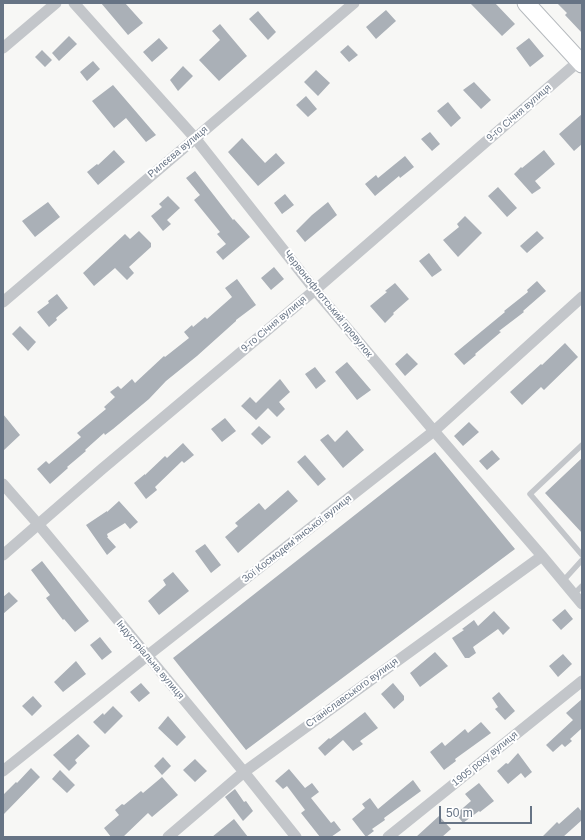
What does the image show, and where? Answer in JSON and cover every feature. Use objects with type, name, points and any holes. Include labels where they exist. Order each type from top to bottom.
[{"type":"main road","points":[[526,3],[581,62]]},
{"type":"street","points":[[3,48],[56,3]]},
{"type":"street","name":"Червонофлотський провулок","points":[[74,3],[195,138],[315,290],[434,432],[563,581],[578,590],[582,604]]},
{"type":"street","name":"Рилєєва вулиця","points":[[3,302],[354,3]]},
{"type":"street","name":"9-го Січня вулиця","points":[[3,555],[581,62]]},
{"type":"street","name":"Зої Космодем’янської вулиця","points":[[3,772],[147,656],[434,432],[582,297]]},
{"type":"street","name":"Індустріальна вулиця","points":[[3,484],[244,772],[296,837]]},
{"type":"street","name":"Станіславського вулиця","points":[[168,837],[244,772],[542,556]]},
{"type":"street","name":"1905 року вулиця","points":[[388,837],[582,681]]},
{"type":"lane","points":[[582,445],[530,494],[582,555]]},
{"type":"lane","points":[[563,581],[582,560]]},
{"type":"building","points":[[101,3],[125,3],[143,23],[128,35]]},
{"type":"building","points":[[470,3],[495,3],[515,24],[502,36]]},
{"type":"building","points":[[557,3],[582,3],[582,33],[565,15],[567,13]]},
{"type":"building","points":[[386,10],[396,21],[376,39],[366,27]]},
{"type":"building","points":[[258,11],[276,32],[268,40],[249,19]]},
{"type":"building","points":[[220,24],[247,56],[219,81],[199,60],[220,40],[212,31]]},
{"type":"building","points":[[69,36],[77,44],[59,61],[52,53]]},
{"type":"building","points":[[159,38],[168,48],[152,62],[143,52]]},
{"type":"building","points":[[529,38],[544,56],[530,67],[516,48]]},
{"type":"building","points":[[348,45],[358,55],[349,62],[340,52]]},
{"type":"building","points":[[42,50],[52,60],[45,67],[35,57]]},
{"type":"building","points":[[93,61],[100,69],[87,81],[80,72]]},
{"type":"building","points":[[183,66],[193,76],[178,91],[170,80]]},
{"type":"building","points":[[316,70],[330,83],[318,96],[304,82]]},
{"type":"building","points":[[474,82],[491,100],[481,109],[463,90]]},
{"type":"building","points":[[113,85],[156,135],[146,142],[126,118],[114,128],[92,101]]},
{"type":"building","points":[[306,96],[317,109],[308,117],[296,105]]},
{"type":"building","points":[[448,102],[461,118],[451,127],[437,111]]},
{"type":"building","points":[[582,114],[582,144],[574,151],[559,134]]},
{"type":"building","points":[[430,132],[440,144],[432,151],[421,139]]},
{"type":"building","points":[[242,138],[265,163],[276,153],[285,163],[258,186],[228,152]]},
{"type":"building","points":[[114,150],[125,162],[98,185],[87,172],[97,164],[98,165]]},
{"type":"building","points":[[544,150],[555,164],[535,181],[541,188],[532,194],[514,174]]},
{"type":"building","points":[[405,156],[414,167],[400,178],[399,176],[375,196],[365,184],[376,175],[378,178]]},
{"type":"building","points":[[195,171],[233,220],[234,219],[250,237],[223,260],[216,252],[226,244],[217,234],[220,232],[194,200],[200,195],[186,178]]},
{"type":"building","points":[[498,187],[517,208],[507,217],[488,196]]},
{"type":"building","points":[[285,194],[294,205],[282,214],[274,203]]},
{"type":"building","points":[[168,196],[180,208],[167,220],[171,224],[163,231],[151,216],[162,207],[159,204]]},
{"type":"building","points":[[48,202],[60,217],[35,237],[22,221]]},
{"type":"building","points":[[328,202],[337,215],[305,242],[296,231]]},
{"type":"building","points":[[465,216],[482,233],[458,257],[443,240],[459,227],[457,224]]},
{"type":"building","points":[[139,231],[151,243],[151,247],[129,267],[134,273],[127,280],[115,268],[94,286],[83,273],[125,234],[130,239]]},
{"type":"building","points":[[537,231],[544,238],[527,253],[520,246]]},
{"type":"building","points":[[429,253],[442,270],[432,277],[419,261]]},
{"type":"building","points":[[274,267],[284,279],[271,290],[261,278]]},
{"type":"building","points":[[237,279],[256,305],[236,320],[197,356],[166,381],[149,399],[105,435],[104,433],[50,484],[37,469],[46,461],[49,464],[81,437],[77,433],[106,409],[104,407],[115,397],[110,392],[118,386],[121,389],[132,379],[135,383],[164,356],[165,357],[189,338],[184,332],[205,317],[207,319],[232,297],[225,288]]},
{"type":"building","points":[[537,281],[546,291],[523,311],[524,312],[499,331],[501,332],[464,365],[454,354],[528,292],[527,290]]},
{"type":"building","points":[[395,283],[409,299],[393,313],[394,314],[385,323],[370,306],[387,292],[385,291]]},
{"type":"building","points":[[57,294],[68,308],[56,318],[57,320],[49,327],[37,312],[49,303],[48,301]]},
{"type":"building","points":[[20,326],[36,342],[28,351],[12,334]]},
{"type":"building","points":[[565,343],[578,357],[544,390],[541,387],[522,405],[510,392]]},
{"type":"building","points":[[407,353],[418,364],[405,376],[395,364]]},
{"type":"building","points":[[347,362],[371,390],[357,400],[335,372]]},
{"type":"building","points":[[315,367],[326,381],[316,389],[305,374]]},
{"type":"building","points":[[280,379],[290,392],[279,402],[285,409],[277,417],[268,408],[256,420],[241,406],[250,397],[256,403]]},
{"type":"building","points":[[3,414],[20,435],[3,451]]},
{"type":"building","points":[[225,418],[236,431],[222,442],[211,429]]},
{"type":"building","points":[[469,422],[479,432],[463,446],[454,436]]},
{"type":"building","points":[[259,426],[271,437],[262,445],[251,434]]},
{"type":"building","points":[[347,430],[364,450],[343,468],[320,440],[328,434],[335,442]]},
{"type":"building","points":[[183,443],[194,455],[184,463],[182,461],[155,487],[157,490],[146,499],[134,483],[165,456],[167,458]]},
{"type":"building","points":[[492,450],[500,459],[487,470],[479,461]]},
{"type":"building","points":[[435,452],[515,549],[246,750],[173,658]]},
{"type":"building","points":[[305,455],[326,479],[318,486],[297,462]]},
{"type":"building","points":[[582,458],[582,533],[545,493]]},
{"type":"building","points":[[288,490],[298,501],[238,553],[225,537],[238,526],[235,523],[259,503],[265,510]]},
{"type":"building","points":[[119,501],[138,522],[130,529],[125,523],[107,534],[107,537],[116,547],[107,555],[86,525],[107,512]]},
{"type":"building","points":[[205,544],[221,565],[211,573],[195,551]]},
{"type":"building","points":[[42,561],[89,621],[75,632],[64,619],[63,620],[46,598],[50,595],[31,570]]},
{"type":"building","points":[[173,572],[189,591],[159,615],[148,601],[166,585],[163,580]]},
{"type":"building","points":[[9,592],[18,601],[3,614],[3,597]]},
{"type":"building","points":[[565,609],[573,619],[561,630],[552,620]]},
{"type":"building","points":[[494,611],[510,628],[503,635],[498,629],[473,647],[476,653],[469,658],[465,658],[452,638],[464,630],[462,629],[474,620],[478,626]]},
{"type":"building","points":[[100,637],[112,652],[102,660],[90,645]]},
{"type":"building","points":[[435,652],[448,666],[420,687],[410,673]]},
{"type":"building","points":[[563,654],[572,664],[558,677],[549,666]]},
{"type":"building","points":[[76,661],[86,674],[63,692],[54,682]]},
{"type":"building","points":[[141,683],[150,693],[139,702],[130,692]]},
{"type":"building","points":[[393,683],[404,696],[404,700],[394,709],[381,694]]},
{"type":"building","points":[[499,692],[515,711],[505,720],[495,709],[498,707],[492,698]]},
{"type":"building","points":[[33,696],[42,706],[32,716],[22,706]]},
{"type":"building","points":[[582,699],[582,730],[581,729],[570,739],[572,741],[565,747],[562,744],[553,752],[546,745],[573,720],[566,713]]},
{"type":"building","points":[[113,706],[123,716],[105,734],[93,722],[103,713],[104,715]]},
{"type":"building","points":[[365,712],[378,728],[360,741],[363,744],[353,751],[343,740],[325,756],[318,748],[329,738],[330,739]]},
{"type":"building","points":[[168,716],[186,737],[177,746],[158,728]]},
{"type":"building","points":[[481,722],[491,733],[455,759],[456,761],[444,770],[430,752],[442,742],[445,746],[465,729],[468,733]]},
{"type":"building","points":[[78,734],[90,746],[75,760],[77,763],[69,771],[53,755]]},
{"type":"building","points":[[518,753],[532,772],[525,778],[521,773],[508,784],[497,771],[506,763],[508,764]]},
{"type":"building","points":[[163,757],[171,766],[162,775],[154,766]]},
{"type":"building","points":[[195,759],[207,771],[195,782],[183,770]]},
{"type":"building","points":[[31,768],[40,777],[3,815],[3,795]]},
{"type":"building","points":[[289,769],[305,788],[312,783],[319,792],[311,798],[331,823],[334,821],[341,830],[331,837],[320,837],[301,813],[305,810],[287,786],[283,789],[275,781]]},
{"type":"building","points":[[60,770],[75,785],[67,793],[52,779]]},
{"type":"building","points":[[162,777],[178,795],[152,817],[148,813],[123,837],[111,837],[104,828],[119,815],[115,810],[122,804],[124,805],[141,791],[143,793]]},
{"type":"building","points":[[413,780],[421,791],[384,818],[385,820],[372,829],[374,831],[366,837],[352,819],[365,808],[362,804],[370,798],[378,809]]},
{"type":"building","points":[[479,783],[494,801],[463,823],[456,814],[471,801],[465,794]]},
{"type":"building","points":[[235,789],[244,802],[246,801],[253,811],[243,821],[225,797]]},
{"type":"building","points":[[578,807],[582,812],[582,820],[563,837],[542,837],[557,822],[559,824]]},
{"type":"building","points":[[439,816],[451,829],[442,837],[416,837]]},
{"type":"building","points":[[234,819],[248,837],[212,837]]}]
